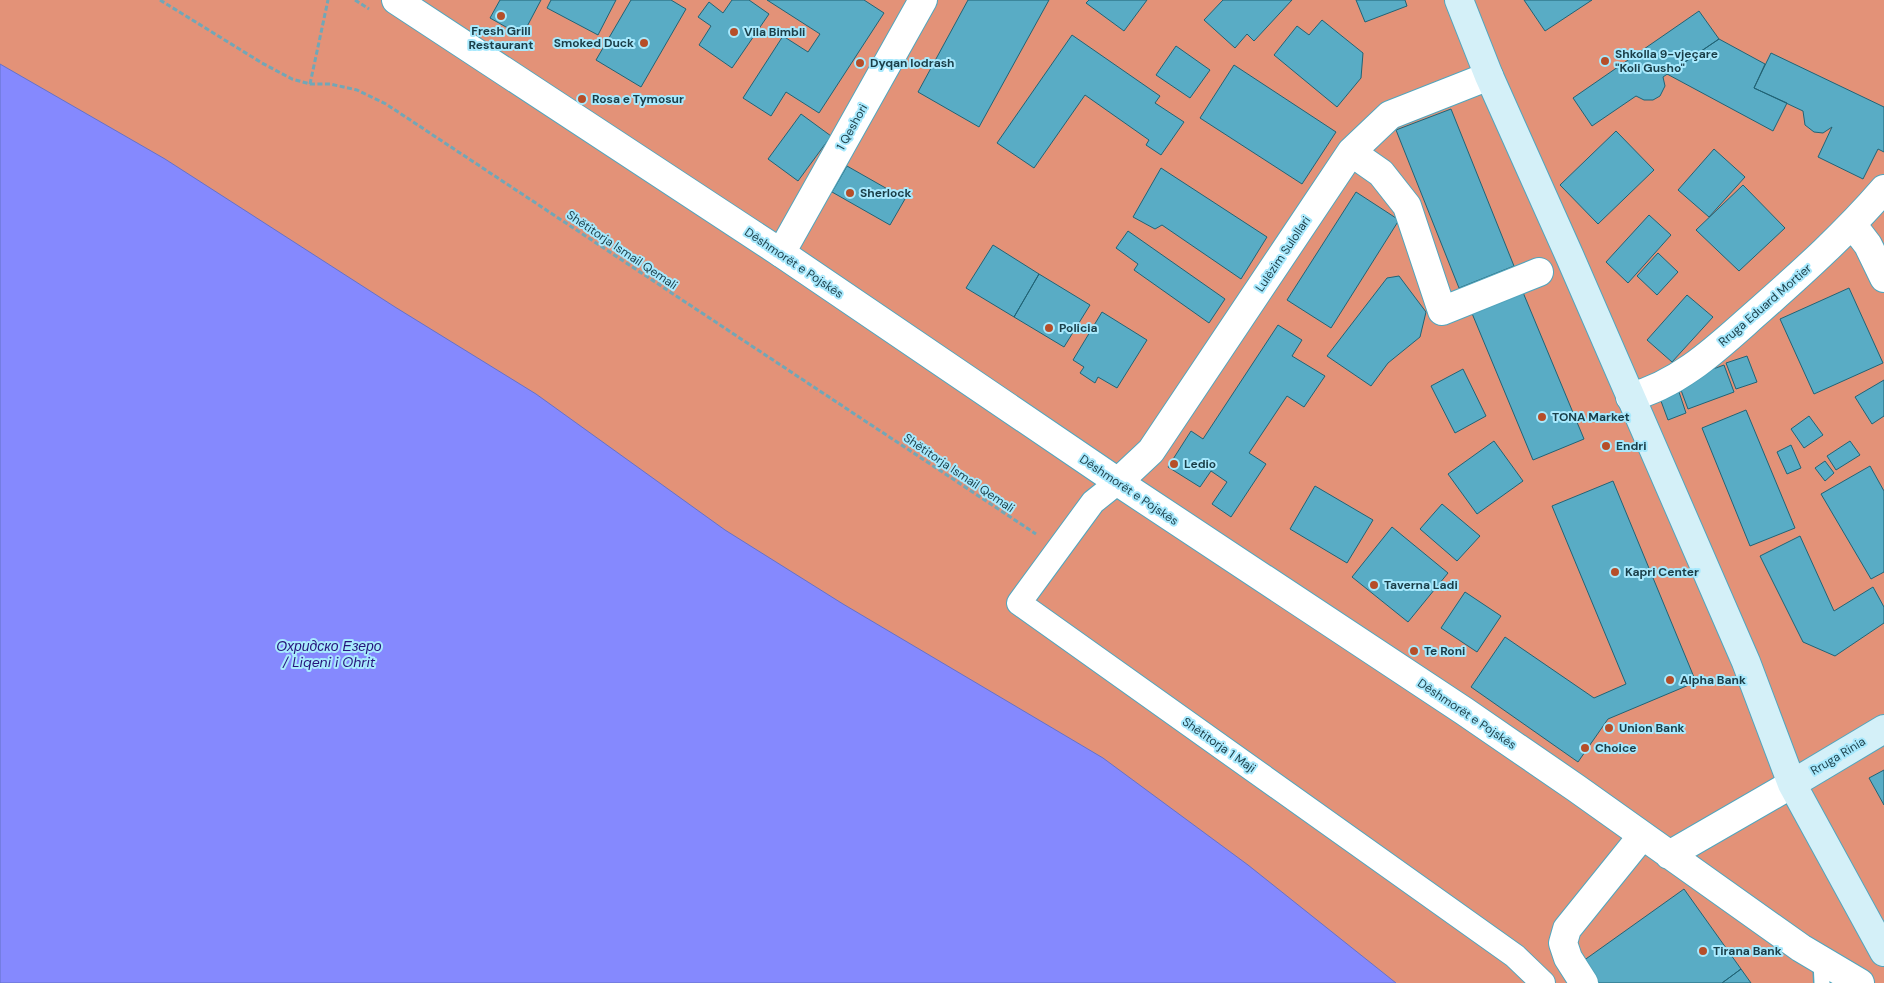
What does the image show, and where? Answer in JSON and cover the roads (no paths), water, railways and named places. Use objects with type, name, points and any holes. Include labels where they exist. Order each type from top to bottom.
[{"type":"main road","points":[[1459,0],[1489,76],[1746,662],[1792,784],[1884,952]]},
{"type":"main road","name":"Rruga Rinia","points":[[1792,784],[1884,729]]},
{"type":"street","name":"Dëshmorët e Pojskës","points":[[396,0],[781,253],[1118,482],[1464,711],[1669,855],[1821,972],[1860,983]]},
{"type":"street","name":"1 Qeshori","points":[[781,253],[923,0]]},
{"type":"street","name":"Lulëzim Sulollari","points":[[1118,482],[1151,451],[1351,152],[1390,115],[1489,76]]},
{"type":"street","points":[[1351,152],[1381,173],[1407,206],[1442,310],[1539,272]]},
{"type":"street","name":"Rruga Eduard Mortier","points":[[1630,397],[1649,392],[1664,385],[1712,352],[1831,246],[1884,189]]},
{"type":"street","points":[[1852,224],[1868,244],[1884,278]]},
{"type":"street","name":"Shëtitorja 1 Maji","points":[[1118,482],[1093,502],[1019,603],[1515,956],[1543,983]]},
{"type":"street","points":[[1669,855],[1792,784]]},
{"type":"street","points":[[1584,983],[1568,958],[1563,943],[1568,929],[1642,836]]},
{"type":"water","name":"Охридско Езеро / Liqeni i Ohrit","points":[[0,64],[165,159],[395,307],[536,394],[725,530],[843,604],[1103,758],[1248,865],[1396,983],[0,983]]},
{"type":"place","name":"Fresh Grill Restaurant","points":[[501,16]]},
{"type":"place","name":"Vila Bimbli","points":[[734,32]]},
{"type":"place","name":"Smoked Duck","points":[[644,43]]},
{"type":"place","name":"Shkolla 9-vjeçare \"Koli Gusho\"","points":[[1605,61]]},
{"type":"place","name":"Dyqan lodrash","points":[[860,63]]},
{"type":"place","name":"Rosa e Tymosur","points":[[582,99]]},
{"type":"place","name":"Sherlock","points":[[850,193]]},
{"type":"place","name":"Policia","points":[[1049,328]]},
{"type":"place","name":"TONA Market","points":[[1542,417]]},
{"type":"place","name":"Endri","points":[[1606,446]]},
{"type":"place","name":"Ledio","points":[[1174,464]]},
{"type":"place","name":"Kapri Center","points":[[1615,572]]},
{"type":"place","name":"Taverna Ladi","points":[[1374,585]]},
{"type":"place","name":"Te Roni","points":[[1414,651]]},
{"type":"place","name":"Alpha Bank","points":[[1670,680]]},
{"type":"place","name":"Union Bank","points":[[1609,728]]},
{"type":"place","name":"Choice","points":[[1585,748]]},
{"type":"place","name":"Tirana Bank","points":[[1703,951]]}]
